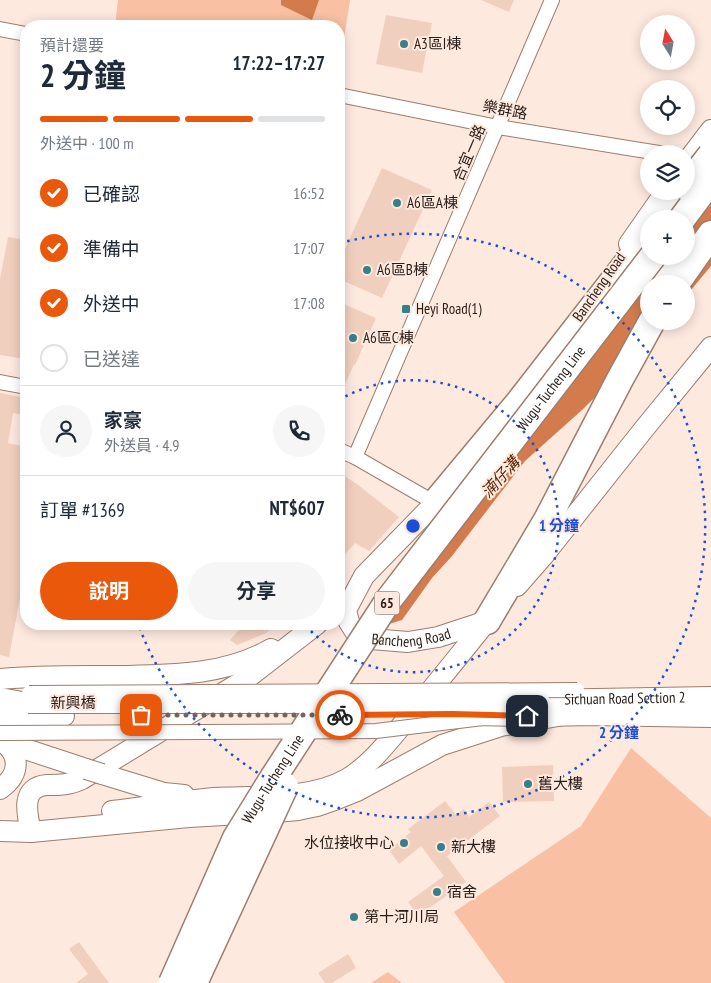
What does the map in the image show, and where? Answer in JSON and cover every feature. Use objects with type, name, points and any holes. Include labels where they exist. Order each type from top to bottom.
[{"type":"highway","points":[[695,167],[701,194],[695,212]]},
{"type":"highway","points":[[676,210],[701,194]]},
{"type":"highway","points":[[689,210],[701,194]]},
{"type":"highway","points":[[682,275],[711,234]]},
{"type":"highway","points":[[435,503],[520,401],[640,247]]},
{"type":"highway","name":"Wugu-Tucheng Line","points":[[172,983],[236,838],[390,598],[646,265]]},
{"type":"highway","name":"Wugu-Tucheng Line","points":[[194,983],[285,785],[408,602],[640,300]]},
{"type":"highway","points":[[487,620],[547,520],[647,330]]},
{"type":"main road","points":[[695,155],[711,130]]},
{"type":"main road","name":"Bancheng Road","points":[[660,200],[579,315],[495,428],[435,503],[364,576],[346,610],[349,622],[359,638],[408,642],[438,637],[487,620],[544,555],[711,347]]},
{"type":"main road","points":[[345,596],[364,576]]},
{"type":"main road","points":[[0,738],[94,772],[164,793],[213,798],[254,798],[294,794],[326,788],[347,779],[380,752],[487,620]]},
{"type":"main road","points":[[0,679],[25,676],[188,674],[228,667],[256,657],[306,630]]},
{"type":"main road","points":[[30,827],[26,807],[29,796],[36,788],[45,785],[74,783],[82,779],[246,679],[309,630]]},
{"type":"main road","name":"新興橋","points":[[0,697],[471,702],[539,700]]},
{"type":"main road","name":"Sichuan Road Section 2","points":[[539,700],[701,698]]},
{"type":"main road","name":"新興橋","points":[[0,716],[453,714],[527,716]]},
{"type":"main road","name":"Sichuan Road Section 2","points":[[527,716],[711,717]]},
{"type":"main road","points":[[0,826],[30,827],[298,810],[337,800],[357,791],[442,745],[501,726],[558,716]]},
{"type":"main road","points":[[0,738],[10,748],[16,759],[16,769],[8,783],[0,789]]},
{"type":"main road","points":[[0,831],[213,798]]},
{"type":"street","name":"合宜一路","points":[[355,457],[552,0]]},
{"type":"street","points":[[0,29],[20,33]]},
{"type":"street","name":"樂群路","points":[[345,96],[498,126],[640,150]]},
{"type":"street","points":[[0,382],[20,386]]},
{"type":"street","points":[[345,453],[435,503]]},
{"type":"street","points":[[28,698],[670,688],[701,698]]},
{"type":"street","points":[[0,738],[376,731],[502,716]]},
{"type":"shaded area","points":[[118,0],[350,0],[345,33],[345,20],[116,20]]},
{"type":"shaded area","points":[[631,748],[711,818],[711,983],[505,983],[454,912],[581,826]]},
{"type":"shaded area","points":[[388,972],[402,983],[371,983]]},
{"type":"water","points":[[281,0],[319,0],[312,20],[281,5]]},
{"type":"water","name":"湳仔溝","points":[[711,205],[711,266],[695,285],[695,275],[640,275],[640,330],[659,330],[639,354],[582,410],[525,461],[452,556],[432,578],[402,620],[389,624],[382,622],[637,273],[660,265],[695,265],[695,219]]},
{"type":"building","points":[[481,0],[514,0],[509,12]]},
{"type":"building","name":"A3區I棟","points":[[386,15],[432,23],[422,73],[376,64]]},
{"type":"building","points":[[382,168],[432,190],[382,298],[345,282],[345,249]]},
{"type":"building","points":[[8,237],[20,239],[20,358],[0,355],[0,279]]},
{"type":"building","name":"A6區C棟","points":[[345,305],[376,318],[345,384]]},
{"type":"building","points":[[0,393],[20,397],[20,414],[13,413],[8,443],[20,446],[20,598],[9,657],[0,655]]},
{"type":"building","points":[[345,476],[399,517],[369,551],[355,543],[345,554]]},
{"type":"building","points":[[239,630],[270,630],[237,645],[230,640]]},
{"type":"building","name":"舊大樓","points":[[553,765],[554,801],[503,802],[502,767]]},
{"type":"building","name":"新大樓","points":[[445,801],[456,815],[464,809],[469,817],[489,802],[500,816],[447,856],[466,882],[418,916],[408,902],[444,876],[421,846],[399,864],[389,850],[411,832],[408,829]]},
{"type":"building","points":[[79,942],[109,983],[76,983],[88,974],[69,949]]},
{"type":"building","points":[[348,954],[356,968],[332,983],[325,983],[318,973]]},
{"type":"way so far","points":[[141,715],[340,715]]},
{"type":"place","name":"A3區I棟","points":[[404,44]]},
{"type":"place","name":"A6區A棟","points":[[397,203]]},
{"type":"place","name":"A6區B棟","points":[[367,270]]},
{"type":"place","name":"Heyi Road(1)","points":[[406,309]]},
{"type":"place","name":"A6區C棟","points":[[353,338]]},
{"type":"place","name":"舊大樓","points":[[528,784]]},
{"type":"place","name":"水位接收中心","points":[[404,843]]},
{"type":"place","name":"新大樓","points":[[441,847]]},
{"type":"place","name":"宿舍","points":[[437,892]]},
{"type":"place","name":"第十河川局","points":[[354,917]]},
{"type":"route","points":[[340,715],[453,714],[527,716]]}]
